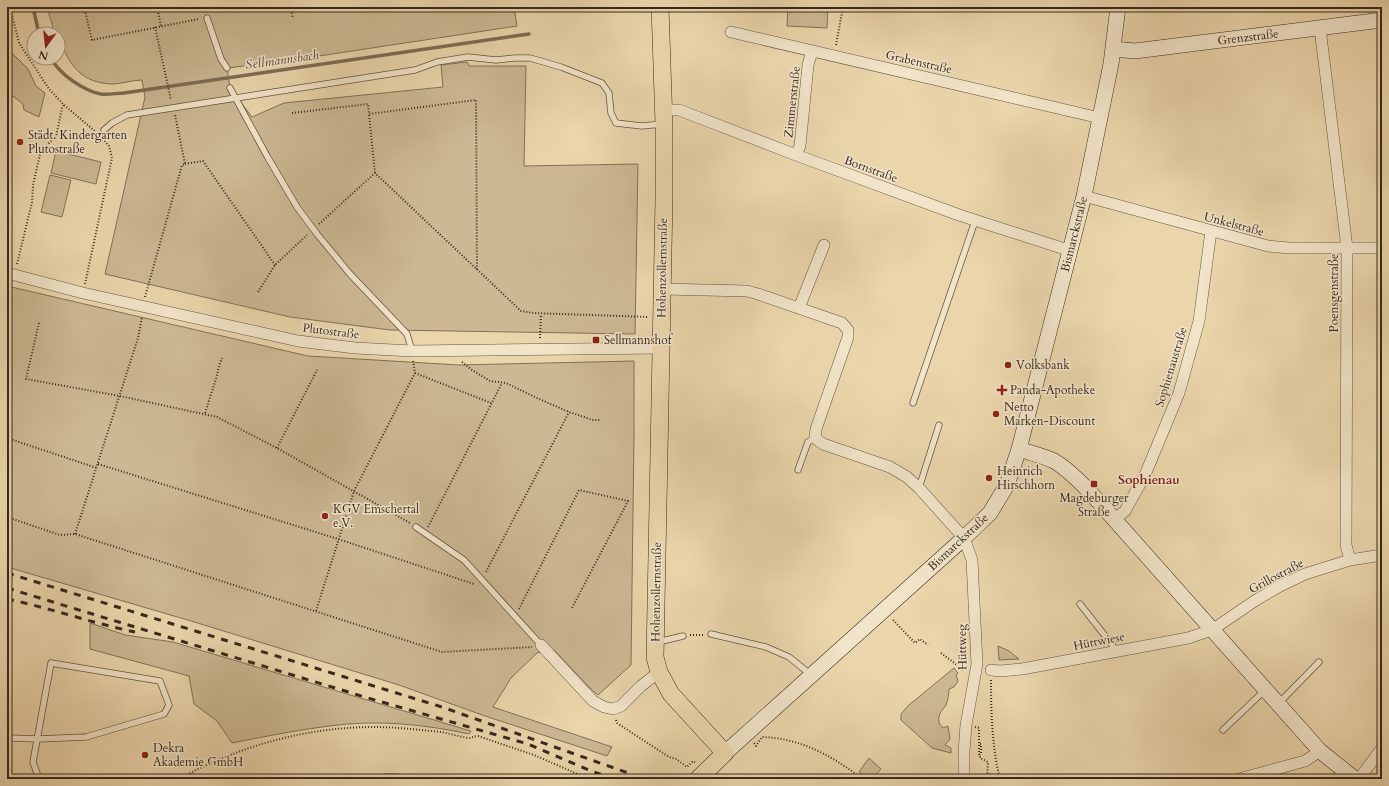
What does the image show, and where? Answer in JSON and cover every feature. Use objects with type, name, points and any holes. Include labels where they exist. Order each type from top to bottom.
[{"type":"main road","name":"Hohenzollernstraße","points":[[660,7],[664,117],[655,657],[659,672],[671,694],[725,753]]},
{"type":"main road","name":"Bismarckstraße","points":[[693,773],[725,753],[964,538],[990,513],[1006,485],[1019,449],[1084,196],[1114,50],[1118,7]]},
{"type":"main road","name":"Grenzstraße","points":[[1114,50],[1135,51],[1382,20]]},
{"type":"main road","points":[[1019,449],[1053,460],[1065,468],[1090,492],[1320,751],[1355,779]]},
{"type":"street","name":"Poensgenstraße","points":[[1320,28],[1347,248],[1346,545],[1350,560]]},
{"type":"street","name":"Grabenstraße","points":[[731,32],[1100,118]]},
{"type":"street","name":"Zimmerstraße","points":[[796,155],[800,146],[808,65],[812,51]]},
{"type":"street","name":"Bornstraße","points":[[664,117],[679,110],[975,221],[1071,251]]},
{"type":"street","name":"Unkelstraße","points":[[1084,196],[1268,246],[1289,248],[1382,248]]},
{"type":"street","name":"Sophienaustraße","points":[[1114,520],[1125,511],[1145,475],[1179,393],[1199,321],[1211,231]]},
{"type":"street","points":[[799,308],[824,245]]},
{"type":"street","name":"Plutostraße","points":[[10,274],[83,293],[143,305],[298,341],[355,348],[412,351],[660,348]]},
{"type":"street","points":[[662,289],[747,291],[842,323],[848,330],[848,337],[816,429],[816,438],[823,444],[890,468],[907,477],[919,488],[964,538]]},
{"type":"street","name":"Hüttweg","points":[[964,538],[972,560],[977,664],[966,725],[964,779]]},
{"type":"street","name":"Grillostraße","points":[[1212,630],[1280,586],[1305,574],[1350,560],[1382,555]]},
{"type":"street","name":"Hüttwiese","points":[[991,670],[1000,671],[1022,669],[1188,638],[1212,630]]},
{"type":"street","points":[[541,645],[593,701],[604,707],[612,709],[621,706],[641,686],[659,672]]},
{"type":"street","points":[[1359,779],[1382,748]]},
{"type":"street","points":[[1239,779],[1305,761],[1320,751]]},
{"type":"street","points":[[387,779],[396,779]]},
{"type":"lane","points":[[206,18],[221,59],[227,68]]},
{"type":"lane","points":[[104,130],[112,123],[127,115],[415,70],[437,62],[468,57],[496,60],[530,58],[560,67],[602,83],[609,93],[611,114],[616,123],[642,126],[664,117]]},
{"type":"lane","points":[[230,88],[266,156],[297,207],[350,274],[407,334],[412,351]]},
{"type":"lane","points":[[913,403],[975,221]]},
{"type":"lane","points":[[919,488],[939,425]]},
{"type":"lane","points":[[798,470],[808,442],[816,438]]},
{"type":"lane","points":[[416,527],[464,560],[514,617],[541,645]]},
{"type":"lane","points":[[1080,604],[1116,651]]},
{"type":"lane","points":[[711,634],[766,647],[789,657],[812,676]]},
{"type":"lane","points":[[655,643],[683,636]]},
{"type":"lane","points":[[1278,704],[1319,662]]},
{"type":"lane","points":[[7,738],[38,739],[86,737],[164,714],[169,705],[160,681],[51,663],[38,739],[33,762],[39,779]]},
{"type":"lane","points":[[1223,730],[1265,690]]},
{"type":"path","points":[[10,7],[19,43],[49,89],[64,105],[100,135],[109,146],[112,158],[83,293]]},
{"type":"path","points":[[84,7],[92,40],[206,18]]},
{"type":"path","points":[[157,7],[161,26]]},
{"type":"path","points":[[290,7],[292,18]]},
{"type":"path","points":[[834,56],[843,7]]},
{"type":"path","points":[[155,27],[170,97]]},
{"type":"path","points":[[369,114],[476,100],[477,270]]},
{"type":"path","points":[[292,113],[368,104],[375,173],[521,311],[541,314],[636,316]]},
{"type":"path","points":[[10,274],[32,202],[33,185],[40,154],[56,137],[62,108],[64,105]]},
{"type":"path","points":[[178,130],[185,164]]},
{"type":"path","points":[[76,534],[142,324],[143,305],[182,165],[203,161],[275,265]]},
{"type":"path","points":[[258,292],[275,265],[375,173]]},
{"type":"path","points":[[539,349],[541,314]]},
{"type":"path","points":[[39,323],[26,379],[120,396],[205,413],[217,417],[277,448],[416,527]]},
{"type":"path","points":[[451,350],[464,364],[490,381],[506,383],[569,412],[593,420],[600,420]]},
{"type":"path","points":[[316,611],[354,491],[415,373],[412,351]]},
{"type":"path","points":[[205,413],[222,358]]},
{"type":"path","points":[[277,448],[317,370]]},
{"type":"path","points":[[415,373],[491,403]]},
{"type":"path","points":[[425,533],[502,383]]},
{"type":"path","points":[[98,464],[477,585],[482,580],[569,412]]},
{"type":"path","points":[[7,438],[97,468]]},
{"type":"path","points":[[514,617],[579,490],[628,501],[572,608]]},
{"type":"path","points":[[7,518],[60,535],[76,534],[442,652],[530,648],[541,645]]},
{"type":"path","points":[[884,611],[915,643],[920,639],[928,646]]},
{"type":"path","points":[[683,636],[711,634]]},
{"type":"path","points":[[941,653],[975,679]]},
{"type":"path","points":[[991,670],[991,710],[995,758],[1000,779]]},
{"type":"path","points":[[612,709],[617,724],[693,773]]},
{"type":"path","points":[[179,779],[216,760],[271,741],[304,733],[335,729],[376,727],[442,732],[470,738],[478,736],[534,755],[590,779]]},
{"type":"path","points":[[762,737],[778,738],[806,745],[832,758],[862,779]]},
{"type":"path","points":[[980,755],[981,744],[978,744],[980,758],[988,762],[989,779]]},
{"type":"path","points":[[988,774],[994,776],[994,779]]},
{"type":"shaded area","points":[[47,7],[514,7],[517,26],[286,61],[227,68],[230,88],[252,117],[284,103],[443,87],[441,65],[467,62],[469,66],[526,66],[524,166],[638,164],[635,334],[390,330],[290,317],[105,274],[145,97],[142,80],[112,84],[98,82],[85,77],[75,68],[66,55],[66,26],[53,26]]},
{"type":"shaded area","points":[[788,7],[828,7],[827,28],[787,26]]},
{"type":"shaded area","points":[[11,52],[28,69],[36,86],[45,93],[39,117],[24,110],[23,104],[7,90],[7,53]]},
{"type":"shaded area","points":[[56,151],[101,162],[96,184],[51,173]]},
{"type":"shaded area","points":[[50,175],[71,180],[62,217],[41,212]]},
{"type":"shaded area","points":[[7,286],[308,356],[459,365],[634,361],[631,665],[598,695],[554,650],[537,653],[511,678],[493,707],[612,747],[607,756],[485,716],[399,685],[191,621],[7,567]]},
{"type":"shaded area","points":[[90,623],[125,635],[173,642],[471,731],[469,734],[404,724],[371,723],[325,727],[232,743],[217,721],[194,704],[189,676],[90,649]]},
{"type":"shaded area","points":[[998,646],[1009,651],[1019,659],[999,660]]},
{"type":"shaded area","points":[[954,668],[958,673],[956,675],[958,681],[954,687],[949,689],[947,703],[939,717],[939,723],[943,728],[948,726],[950,739],[945,745],[951,748],[951,753],[932,748],[901,720],[901,714],[909,705]]},
{"type":"shaded area","points":[[869,758],[881,769],[872,779],[868,779],[859,772]]},
{"type":"waterway","name":"Sellmannsbach","points":[[33,7],[37,26]]},
{"type":"waterway","name":"Sellmannsbach","points":[[57,66],[66,76],[80,86],[101,94],[110,94],[529,34]]},
{"type":"railway","points":[[7,573],[442,707],[645,779]]},
{"type":"railway","points":[[7,588],[368,698],[528,744],[591,771],[615,779]]},
{"type":"railway","points":[[7,599],[135,632]]},
{"type":"place","name":"Städt. Kindergarten Plutostraße","points":[[20,142]]},
{"type":"place","name":"Sellmannshof","points":[[596,340]]},
{"type":"place","name":"Volksbank","points":[[1008,365]]},
{"type":"place","name":"Panda-Apotheke","points":[[1002,390]]},
{"type":"place","name":"Netto Marken-Discount","points":[[996,414]]},
{"type":"place","name":"Heinrich Hirschhorn","points":[[989,478]]},
{"type":"place","name":"Magdeburger Straße","points":[[1094,484]]},
{"type":"place","name":"KGV Emschertal e.V.","points":[[325,516]]},
{"type":"place","name":"Dekra Akademie GmbH","points":[[145,755]]},
{"type":"district","name":"Sophienau","points":[[1149,480]]}]
